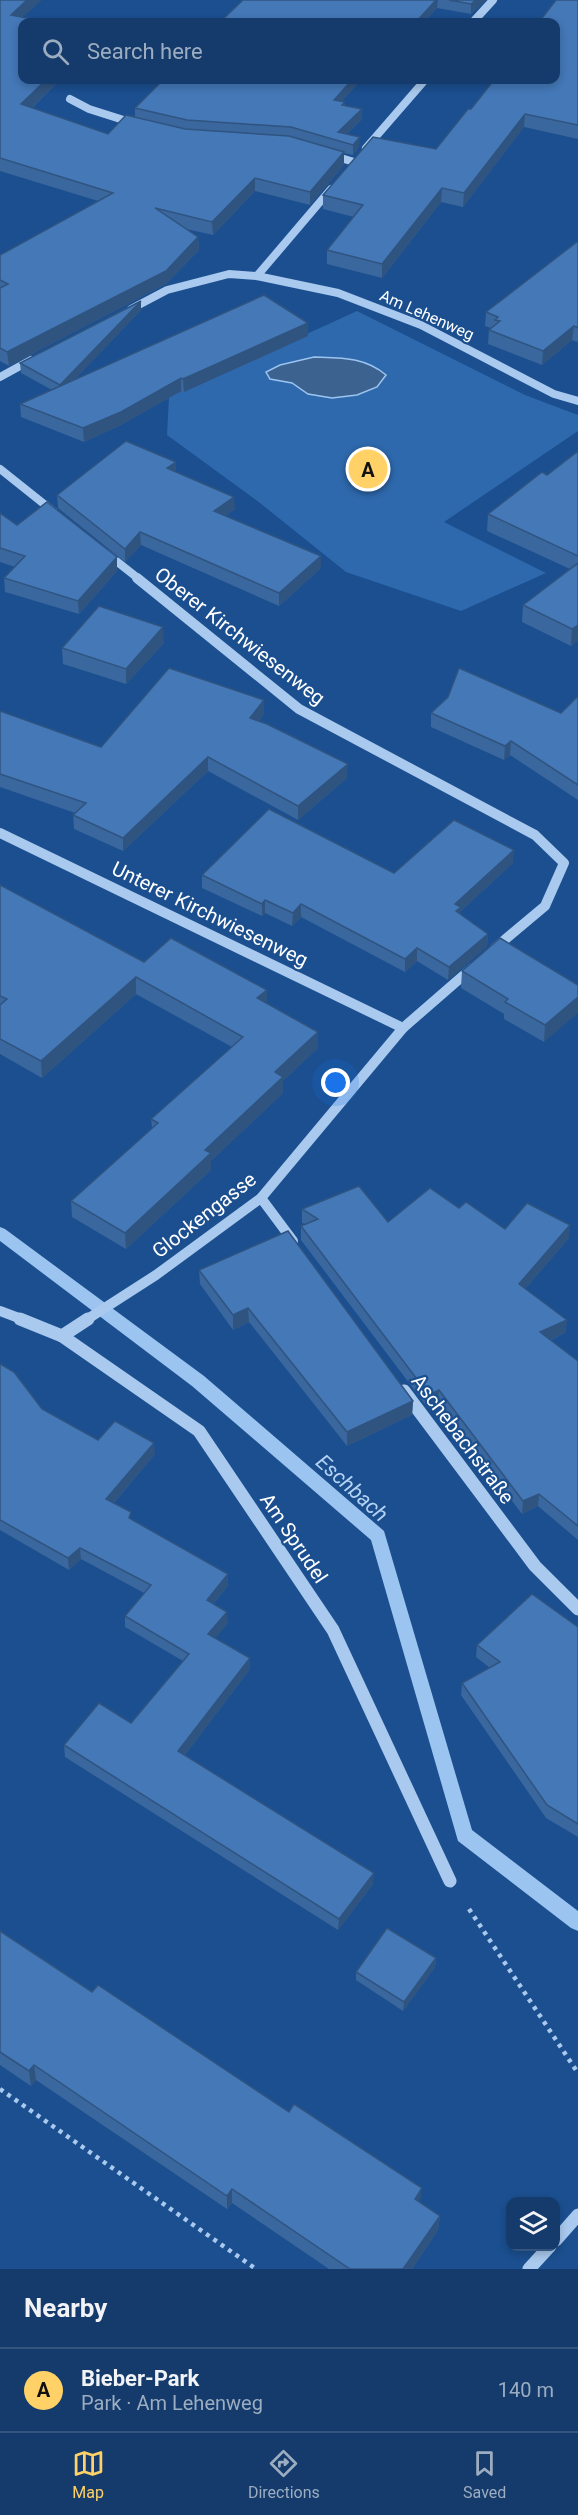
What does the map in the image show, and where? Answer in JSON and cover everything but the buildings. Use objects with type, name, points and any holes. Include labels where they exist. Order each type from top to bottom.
[{"type":"street","points":[[477,18],[493,0]]},
{"type":"street","points":[[346,171],[422,84]]},
{"type":"street","points":[[70,99],[90,109],[138,125]]},
{"type":"street","points":[[327,154],[354,162]]},
{"type":"street","points":[[257,276],[339,180]]},
{"type":"street","name":"Am Lehenweg","points":[[126,312],[167,290],[229,274],[257,276],[338,293],[421,325],[554,394],[578,401]]},
{"type":"street","points":[[0,377],[42,355]]},
{"type":"street","points":[[0,469],[64,520]]},
{"type":"street","name":"Oberer Kirchwiesenweg","points":[[100,549],[299,709],[535,835],[564,863]]},
{"type":"street","name":"Unterer Kirchwiesenweg","points":[[0,833],[403,1029]]},
{"type":"street","name":"Glockengasse","points":[[62,1336],[156,1275],[261,1198],[403,1029],[545,906],[564,863]]},
{"type":"street","points":[[261,1198],[303,1255]]},
{"type":"street","name":"Am Sprudel","points":[[0,1311],[62,1336],[199,1431],[333,1630],[450,1881]]},
{"type":"street","name":"Aschebachstraße","points":[[394,1378],[535,1566],[578,1610]]},
{"type":"street","points":[[560,2235],[578,2215]]},
{"type":"street","points":[[529,2269],[546,2251]]},
{"type":"path","points":[[450,1881],[578,2073]]},
{"type":"path","points":[[0,2089],[256,2269]]},
{"type":"shaded area","points":[[357,311],[525,395],[578,415],[578,431],[444,522],[546,573],[461,611],[346,572],[260,503],[167,435],[169,397]]},
{"type":"shaded area","points":[[314,357],[344,358],[361,362],[386,375],[377,387],[357,395],[332,398],[308,394],[292,383],[270,379],[266,372],[280,365]]},
{"type":"waterway","name":"Eschbach","points":[[0,1233],[198,1381],[378,1536],[464,1835],[578,1922]]},
{"type":"place","name":"Bieber-Park","points":[[368,469]]}]
